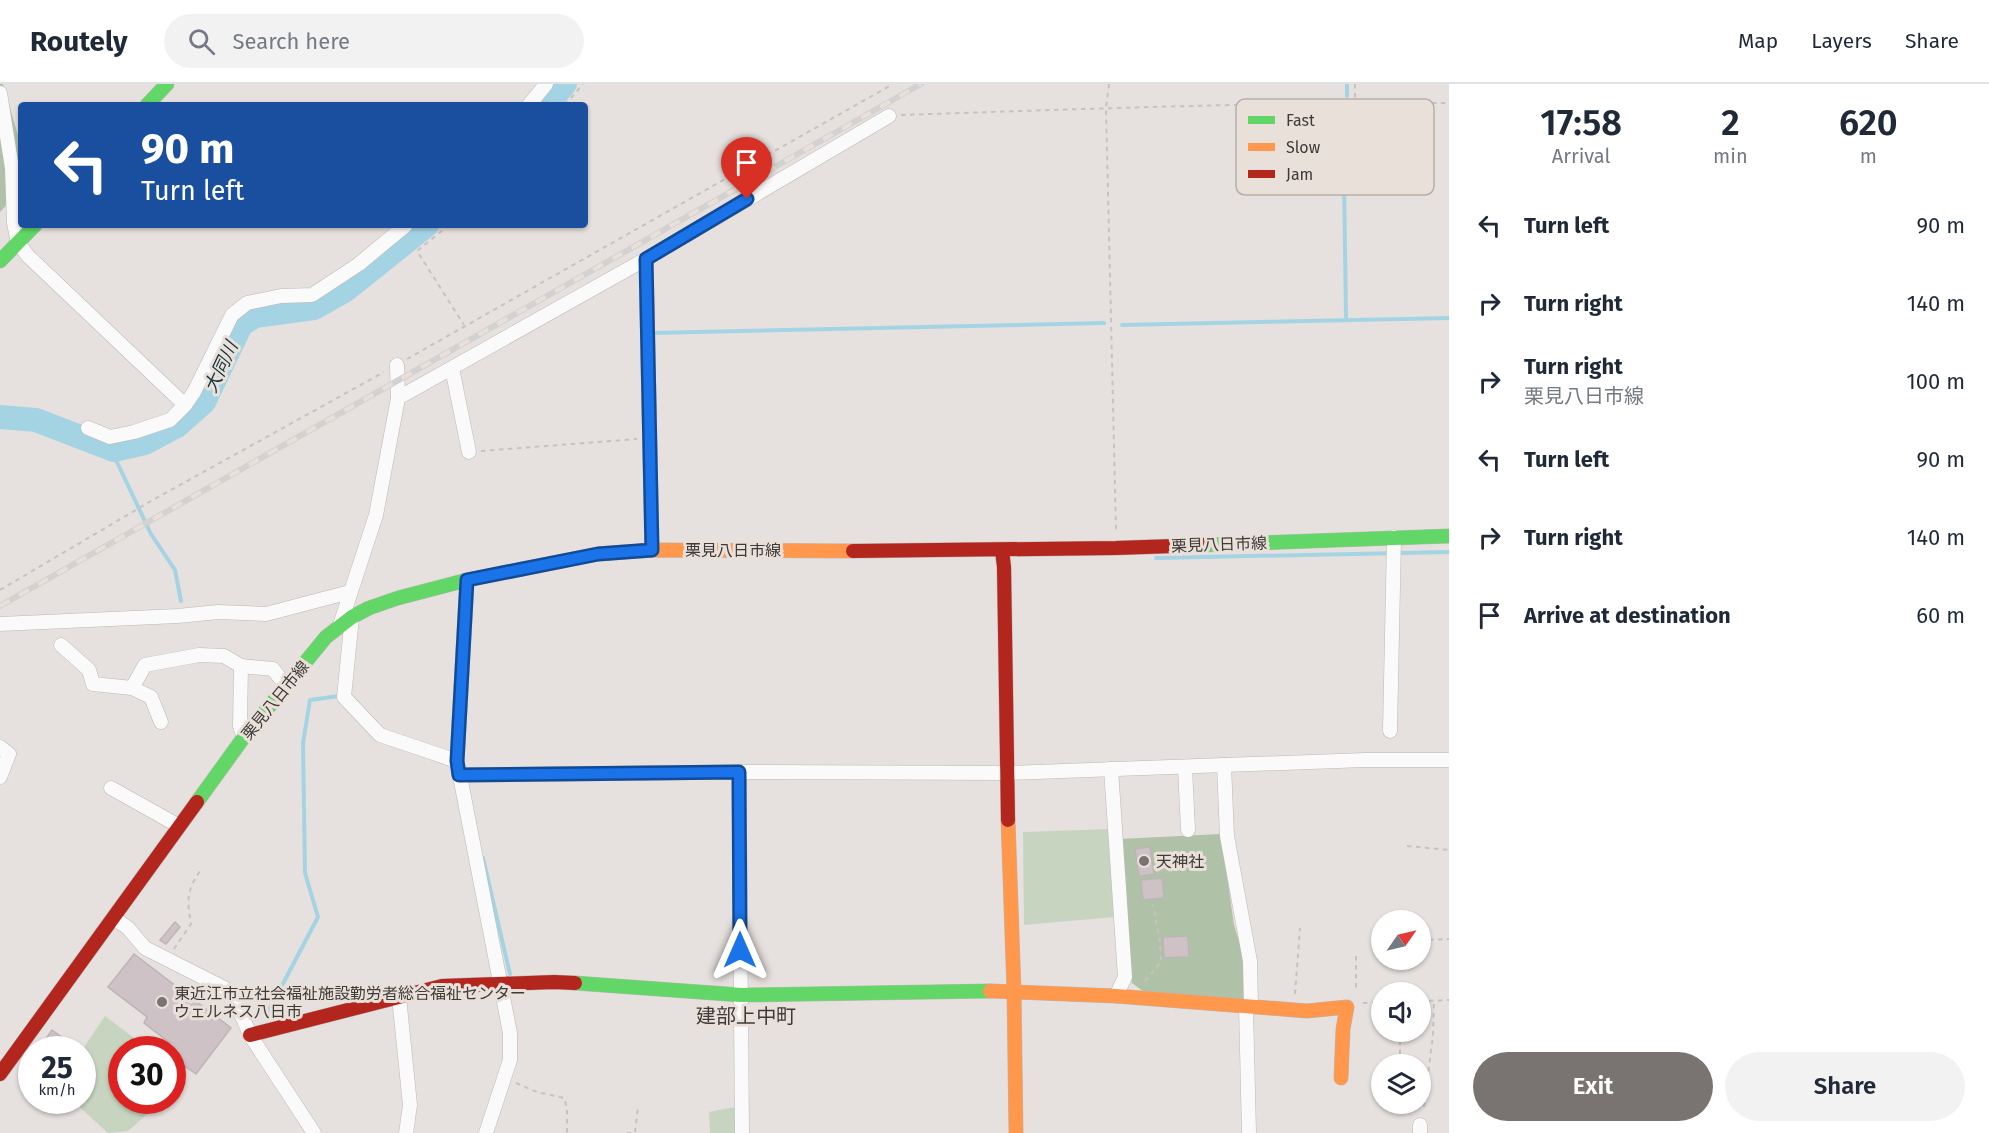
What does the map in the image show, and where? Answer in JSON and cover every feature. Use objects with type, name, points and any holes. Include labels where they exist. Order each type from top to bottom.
[{"type":"main road","points":[[150,102],[167,84]]},
{"type":"main road","points":[[0,261],[32,228]]},
{"type":"main road","name":"栗見八日市線","points":[[0,1074],[4,1058],[115,919],[244,737],[326,637],[340,625],[369,608],[467,580],[598,554],[652,550],[1116,548],[1449,536]]},
{"type":"main road","points":[[1002,550],[1017,1133]]},
{"type":"main road","points":[[250,1035],[442,986],[554,982],[741,995],[1014,991],[1116,996],[1307,1011],[1347,1007],[1342,1029],[1341,1078]]},
{"type":"street","points":[[531,102],[546,84]]},
{"type":"street","points":[[0,93],[12,168],[18,243],[28,256],[185,405]]},
{"type":"street","points":[[398,398],[646,259],[889,116]]},
{"type":"street","points":[[88,428],[110,437],[170,420],[194,392],[232,315],[247,303],[281,296],[312,295],[359,264],[402,228]]},
{"type":"street","points":[[646,259],[652,550]]},
{"type":"street","points":[[340,625],[376,515],[398,398],[397,364]]},
{"type":"street","points":[[452,368],[469,452]]},
{"type":"street","points":[[1390,730],[1394,537]]},
{"type":"street","points":[[467,580],[458,768],[510,1033],[510,1060],[486,1133]]},
{"type":"street","points":[[0,624],[218,612],[266,614],[350,591]]},
{"type":"street","points":[[352,617],[344,697],[380,735],[458,768],[1006,773],[1449,759]]},
{"type":"street","points":[[61,645],[88,670],[93,684],[132,688],[151,697],[161,722]]},
{"type":"street","points":[[132,688],[145,665],[199,655],[224,656],[241,666],[273,669],[286,686]]},
{"type":"street","points":[[241,666],[240,726],[244,737]]},
{"type":"street","points":[[0,747],[9,754],[0,777]]},
{"type":"street","points":[[1224,765],[1227,836],[1250,961],[1249,1133]]},
{"type":"street","points":[[1185,766],[1188,830]]},
{"type":"street","points":[[1111,769],[1125,978],[1116,996]]},
{"type":"street","points":[[739,772],[742,1133]]},
{"type":"street","points":[[111,788],[180,826]]},
{"type":"street","points":[[115,919],[128,928],[145,948],[226,989],[250,1035],[314,1133]]},
{"type":"street","points":[[399,997],[410,1105],[406,1133]]},
{"type":"path","points":[[568,102],[583,84]]},
{"type":"path","points":[[0,590],[152,501],[893,84]]},
{"type":"path","points":[[1109,84],[1106,108],[1116,548]]},
{"type":"path","points":[[889,116],[1236,105]]},
{"type":"path","points":[[445,228],[417,251],[464,325]]},
{"type":"path","points":[[469,452],[650,438]]},
{"type":"path","points":[[1407,846],[1449,850]]},
{"type":"path","points":[[166,960],[192,924],[187,902],[188,894],[200,871]]},
{"type":"path","points":[[1131,998],[1161,962],[1153,904]]},
{"type":"path","points":[[1294,1010],[1300,928]]},
{"type":"path","points":[[1431,940],[1449,939]]},
{"type":"path","points":[[1356,956],[1356,992]]},
{"type":"path","points":[[1431,1002],[1449,1000]]},
{"type":"path","points":[[1431,1054],[1434,1002]]},
{"type":"path","points":[[1400,1042],[1400,1054]]},
{"type":"path","points":[[505,1078],[537,1092],[564,1098],[567,1108],[567,1133]]},
{"type":"path","points":[[627,1133],[635,1133],[638,1107]]},
{"type":"green space","points":[[0,84],[3,84],[18,135],[18,192],[0,212]]},
{"type":"green space","points":[[1110,829],[1115,917],[1024,925],[1023,832]]},
{"type":"green space","points":[[1221,834],[1234,925],[1245,961],[1245,1002],[1148,995],[1132,983],[1128,967],[1119,839]]},
{"type":"green space","points":[[105,1016],[131,1036],[108,1036],[108,1114],[147,1114],[128,1131],[108,1133],[87,1114],[96,1114],[96,1036],[91,1036]]},
{"type":"green space","points":[[735,1107],[736,1133],[710,1133],[709,1112]]},
{"type":"building","name":"天神社","points":[[1150,847],[1154,874],[1139,876],[1135,849]]},
{"type":"building","points":[[1162,878],[1164,898],[1143,900],[1141,880]]},
{"type":"building","points":[[175,922],[180,927],[166,944],[160,940]]},
{"type":"building","points":[[1188,936],[1189,957],[1164,958],[1163,937]]},
{"type":"building","name":"東近江市立社会福祉施設勤労者総合福祉センター ウェルネス八日市","points":[[134,954],[231,1028],[196,1074],[186,1067],[186,1036],[161,1036],[144,1023],[147,1017],[108,987]]},
{"type":"building","points":[[52,1030],[60,1036],[48,1036]]},
{"type":"waterway","name":"大同川","points":[[550,102],[565,84]]},
{"type":"waterway","points":[[1347,84],[1347,96]]},
{"type":"waterway","points":[[1344,195],[1346,317]]},
{"type":"waterway","name":"大同川","points":[[0,417],[36,420],[114,450],[145,443],[177,426],[204,402],[241,325],[255,316],[314,308],[346,290],[423,228]]},
{"type":"waterway","points":[[1122,325],[1449,318]]},
{"type":"waterway","points":[[652,333],[1104,323]]},
{"type":"waterway","points":[[114,450],[116,460],[151,534],[175,570],[181,601]]},
{"type":"waterway","points":[[1156,558],[1449,552]]},
{"type":"waterway","points":[[266,1016],[318,917],[305,873],[303,743],[310,700],[339,696]]},
{"type":"waterway","points":[[483,858],[510,974]]},
{"type":"railway","points":[[0,606],[921,84]]},
{"type":"traffic: fast","points":[[150,102],[167,84]]},
{"type":"traffic: fast","points":[[0,261],[32,228]]},
{"type":"traffic: fast","points":[[1203,545],[1449,536]]},
{"type":"traffic: fast","points":[[197,802],[244,737],[326,637],[352,617],[369,608],[398,598],[467,580],[522,569]]},
{"type":"traffic: fast","points":[[575,983],[741,995],[990,991]]},
{"type":"traffic: slow","points":[[522,569],[598,554],[652,550],[853,551]]},
{"type":"traffic: slow","points":[[1008,820],[1016,1133]]},
{"type":"traffic: slow","points":[[990,991],[1116,996],[1307,1011],[1347,1007],[1343,1029],[1341,1078]]},
{"type":"traffic: jam","points":[[853,551],[1203,545]]},
{"type":"traffic: jam","points":[[1002,550],[1008,820]]},
{"type":"traffic: jam","points":[[0,1074],[197,802]]},
{"type":"traffic: jam","points":[[250,1035],[442,986],[575,983]]},
{"type":"place","name":"天神社","points":[[1144,861]]},
{"type":"place","name":"東近江市立社会福祉施設勤労者総合福祉センター ウェルネス八日市","points":[[162,1002]]},
{"type":"district","name":"建部上中町","points":[[746,1016]]},
{"type":"route","points":[[740,950],[739,772],[459,775],[457,761],[467,580],[598,554],[652,550],[646,259],[747,199]]}]
